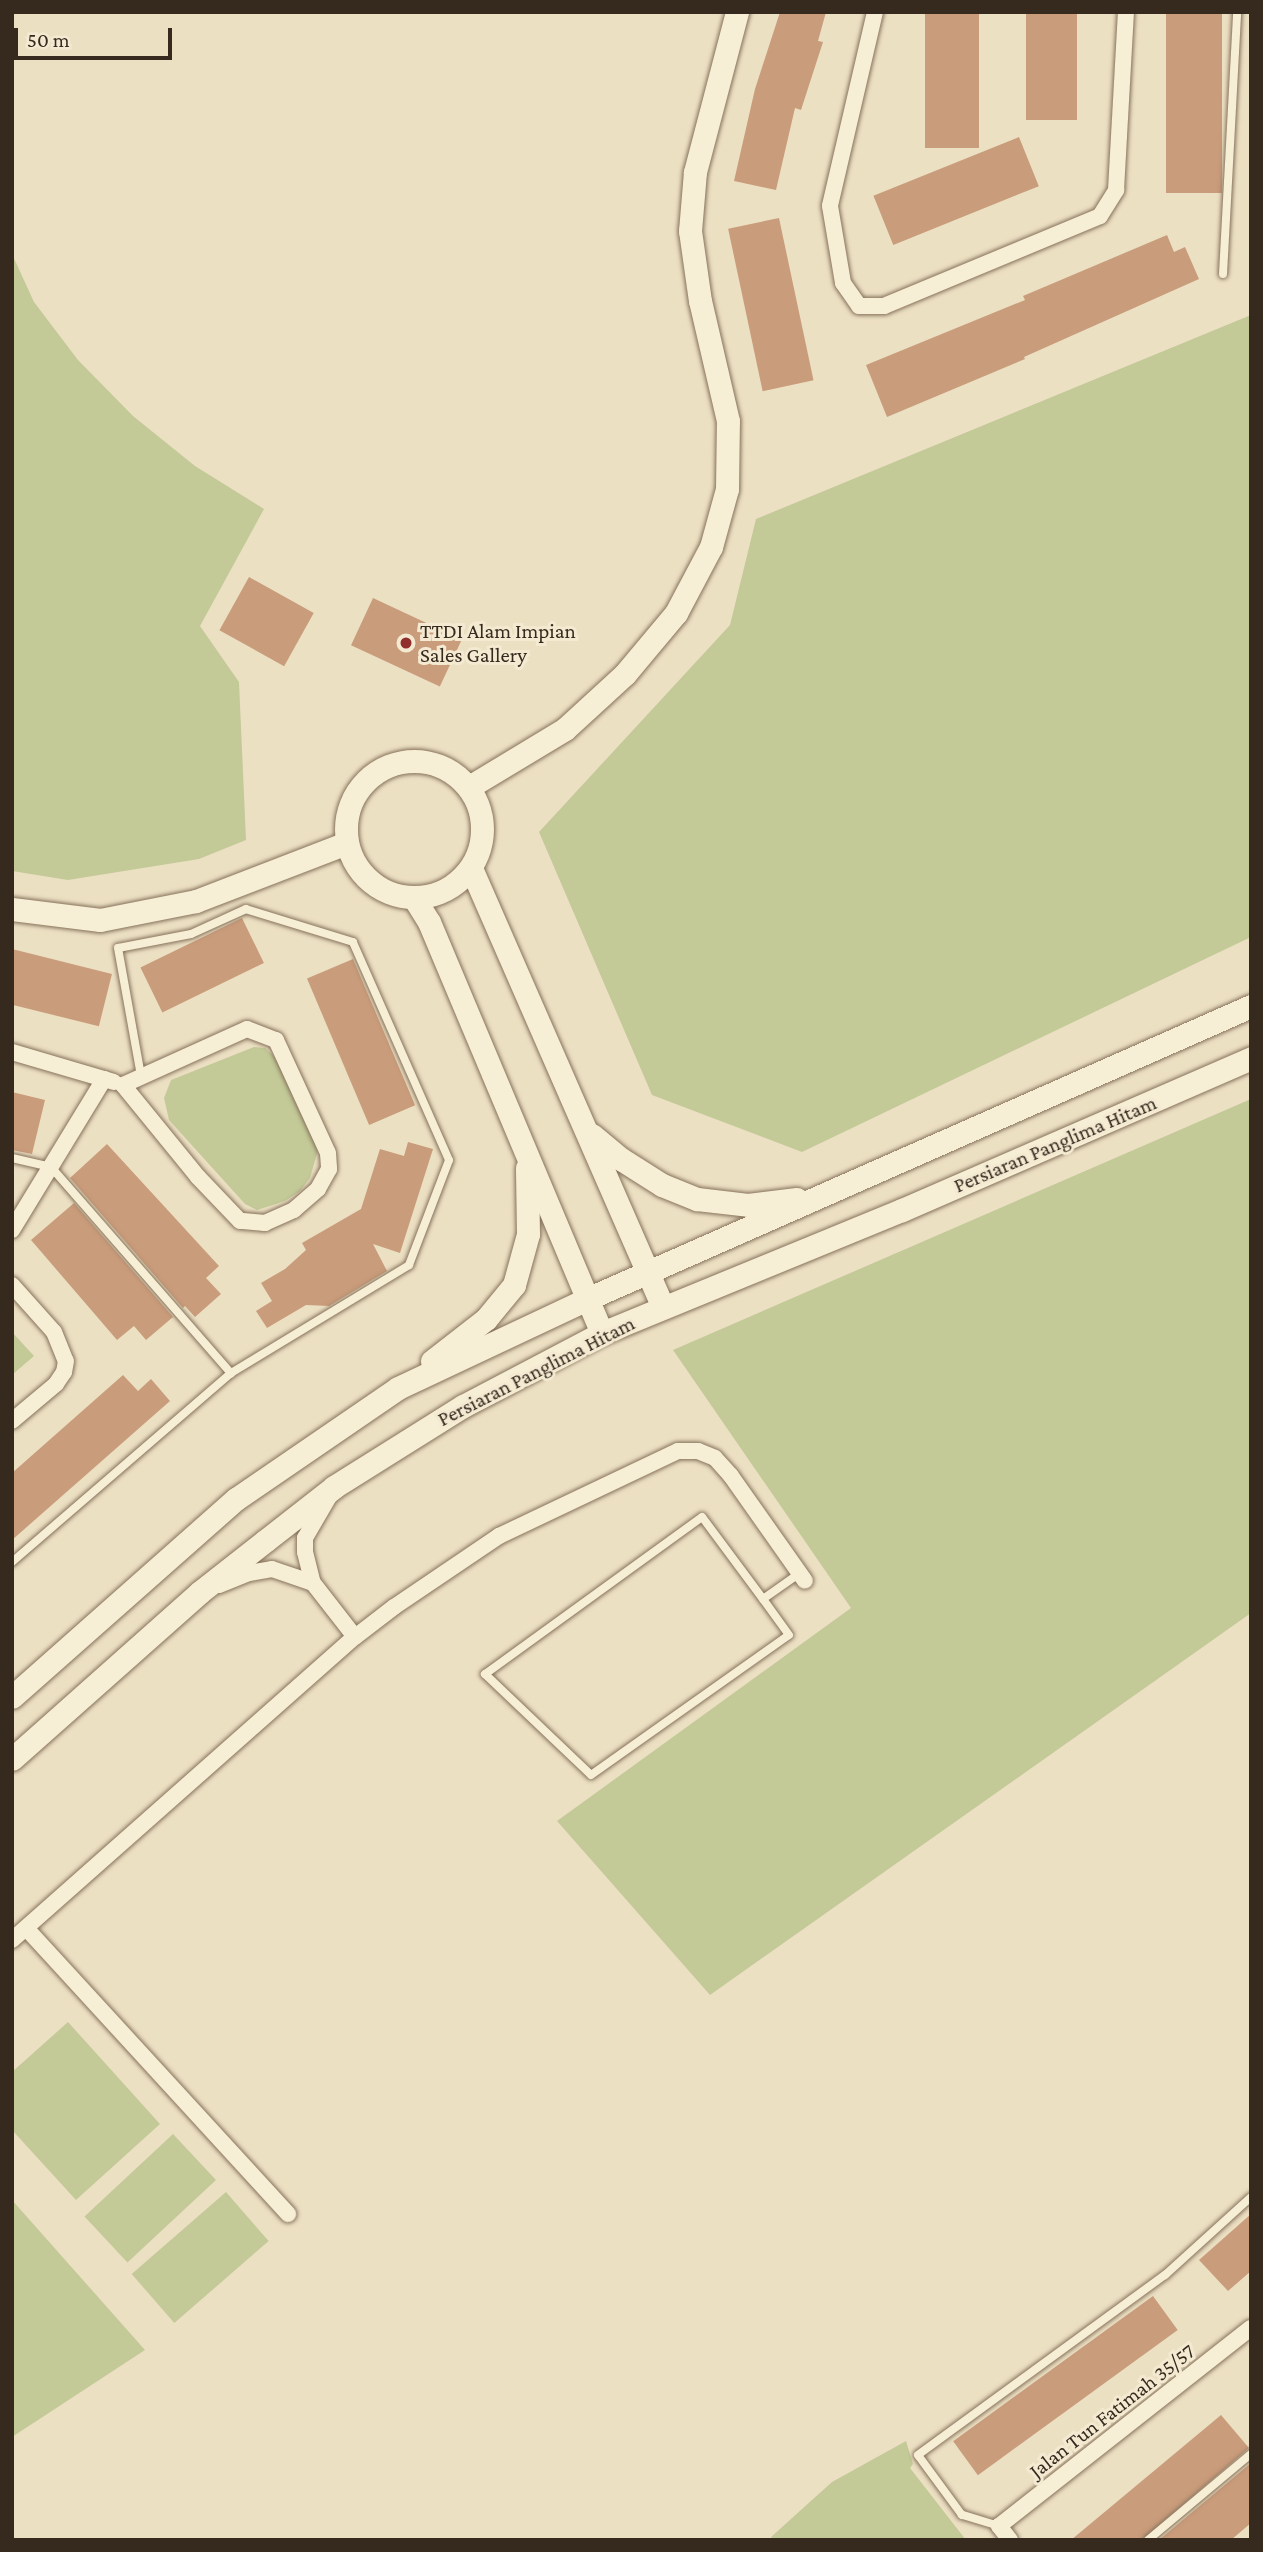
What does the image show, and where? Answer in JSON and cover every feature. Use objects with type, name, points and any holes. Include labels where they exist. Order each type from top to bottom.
[{"type":"main road","points":[[468,787],[565,729],[625,674],[676,613],[712,547],[727,489],[728,421],[699,301],[690,230],[695,172],[737,12]]},
{"type":"main road","points":[[411,761],[432,763],[452,772],[468,787],[479,805],[483,827],[481,848],[471,868],[446,890],[414,898],[390,894],[370,883],[355,865],[346,843],[345,819],[353,797],[368,778],[388,766],[411,761]]},
{"type":"main road","points":[[12,909],[38,915],[100,920],[114,918],[196,901],[346,843]]},
{"type":"main road","points":[[471,868],[663,1307]]},
{"type":"main road","points":[[414,898],[429,922],[602,1333]]},
{"type":"main road","name":"Persiaran Panglima Hitam","points":[[12,1697],[236,1499],[357,1413],[398,1388],[587,1299],[1251,1006]]},
{"type":"main road","name":"Persiaran Panglima Hitam","points":[[12,1759],[201,1592],[334,1487],[463,1406],[602,1333],[902,1210],[1251,1058]]},
{"type":"main road","points":[[586,1130],[621,1159],[662,1185],[697,1199],[748,1205],[822,1196]]},
{"type":"main road","points":[[398,1388],[486,1319],[514,1285],[528,1234],[526,1154]]},
{"type":"street","points":[[875,12],[830,206],[843,283],[859,306],[884,306],[1100,216],[1116,190],[1126,12]]},
{"type":"street","points":[[12,1052],[123,1085],[198,1177],[240,1221],[265,1223],[294,1210],[318,1189],[329,1169],[328,1153],[276,1040],[247,1029],[123,1085]]},
{"type":"street","points":[[12,1230],[104,1079]]},
{"type":"street","points":[[12,1285],[54,1332],[66,1361],[64,1372],[56,1384],[12,1421]]},
{"type":"street","points":[[12,1940],[355,1637],[499,1536],[678,1451],[698,1451],[715,1458],[731,1476],[803,1577]]},
{"type":"street","points":[[313,1583],[305,1538],[334,1487]]},
{"type":"street","points":[[201,1592],[249,1573],[272,1569],[291,1573],[313,1583],[355,1637]]},
{"type":"street","points":[[26,1928],[288,2214]]},
{"type":"street","name":"Jalan Tun Fatimah 35/57","points":[[999,2526],[1251,2328]]},
{"type":"street","points":[[999,2526],[1010,2540]]},
{"type":"lane","points":[[1223,274],[1237,12]]},
{"type":"lane","points":[[12,1562],[231,1373],[409,1265],[449,1160],[353,942],[246,909],[191,934],[118,948],[141,1076]]},
{"type":"lane","points":[[12,1158],[51,1167],[231,1373]]},
{"type":"lane","points":[[702,1517],[762,1599],[789,1635],[592,1775],[485,1674],[702,1517]]},
{"type":"lane","points":[[762,1599],[803,1577]]},
{"type":"lane","points":[[999,2526],[962,2515],[918,2455],[1165,2275],[1251,2197]]},
{"type":"lane","points":[[1149,2540],[1251,2454]]},
{"type":"green space","points":[[12,254],[34,302],[78,360],[133,416],[195,466],[264,509],[200,626],[239,682],[246,840],[199,859],[68,880],[12,871]]},
{"type":"green space","points":[[1251,315],[1251,937],[802,1152],[652,1095],[539,832],[730,625],[756,519]]},
{"type":"green space","points":[[254,1047],[265,1048],[276,1058],[318,1150],[310,1178],[300,1191],[285,1201],[257,1210],[245,1204],[169,1120],[164,1098],[171,1080]]},
{"type":"green space","points":[[1251,1099],[1251,1613],[710,1995],[557,1821],[851,1608],[673,1350]]},
{"type":"green space","points":[[12,1332],[34,1356],[12,1375]]},
{"type":"green space","points":[[68,2022],[160,2124],[76,2200],[12,2130],[12,2072]]},
{"type":"green space","points":[[173,2134],[216,2180],[127,2263],[85,2217]]},
{"type":"green space","points":[[226,2192],[269,2241],[174,2323],[132,2274]]},
{"type":"green space","points":[[12,2200],[145,2350],[12,2437]]},
{"type":"green space","points":[[906,2441],[913,2464],[910,2468],[966,2540],[774,2540],[771,2537],[832,2482]]},
{"type":"building","points":[[780,12],[826,12],[818,41],[823,42],[801,110],[795,108],[776,190],[734,181],[755,89]]},
{"type":"building","points":[[925,12],[979,12],[979,148],[925,148]]},
{"type":"building","points":[[1026,12],[1077,12],[1077,120],[1026,120]]},
{"type":"building","points":[[1166,12],[1222,12],[1222,193],[1166,193]]},
{"type":"building","points":[[1019,137],[1039,186],[893,245],[873,196]]},
{"type":"building","points":[[779,218],[814,380],[763,391],[728,229]]},
{"type":"building","points":[[1167,235],[1174,252],[1185,247],[1199,279],[1024,357],[1025,359],[887,417],[866,365],[1025,300],[1023,296]]},
{"type":"building","points":[[249,577],[314,613],[284,666],[219,630]]},
{"type":"building","name":"TTDI Alam Impian Sales Gallery","points":[[373,598],[462,639],[440,687],[351,645]]},
{"type":"building","points":[[242,918],[264,963],[162,1012],[140,968]]},
{"type":"building","points":[[12,949],[112,974],[99,1026],[12,1005]]},
{"type":"building","points":[[353,959],[415,1105],[369,1125],[307,979]]},
{"type":"building","points":[[12,1092],[45,1100],[32,1154],[12,1150]]},
{"type":"building","points":[[408,1142],[433,1149],[400,1253],[373,1244],[387,1271],[329,1306],[306,1305],[267,1328],[256,1311],[272,1301],[261,1283],[285,1269],[306,1250],[302,1243],[361,1209],[380,1149],[404,1156]]},
{"type":"building","points":[[107,1144],[219,1266],[206,1278],[221,1294],[195,1317],[185,1306],[183,1308],[70,1178]]},
{"type":"building","points":[[74,1203],[173,1317],[146,1340],[134,1326],[117,1340],[31,1240]]},
{"type":"building","points":[[123,1375],[138,1391],[151,1379],[170,1401],[12,1540],[12,1473]]},
{"type":"building","points":[[1251,2214],[1251,2271],[1228,2291],[1199,2260]]},
{"type":"building","points":[[1153,2296],[1178,2330],[978,2475],[953,2441]]},
{"type":"building","points":[[1221,2415],[1249,2448],[1142,2540],[1071,2540]]},
{"type":"building","points":[[1251,2463],[1251,2523],[1231,2540],[1159,2540]]},
{"type":"place","name":"TTDI Alam Impian Sales Gallery","points":[[406,643]]}]
